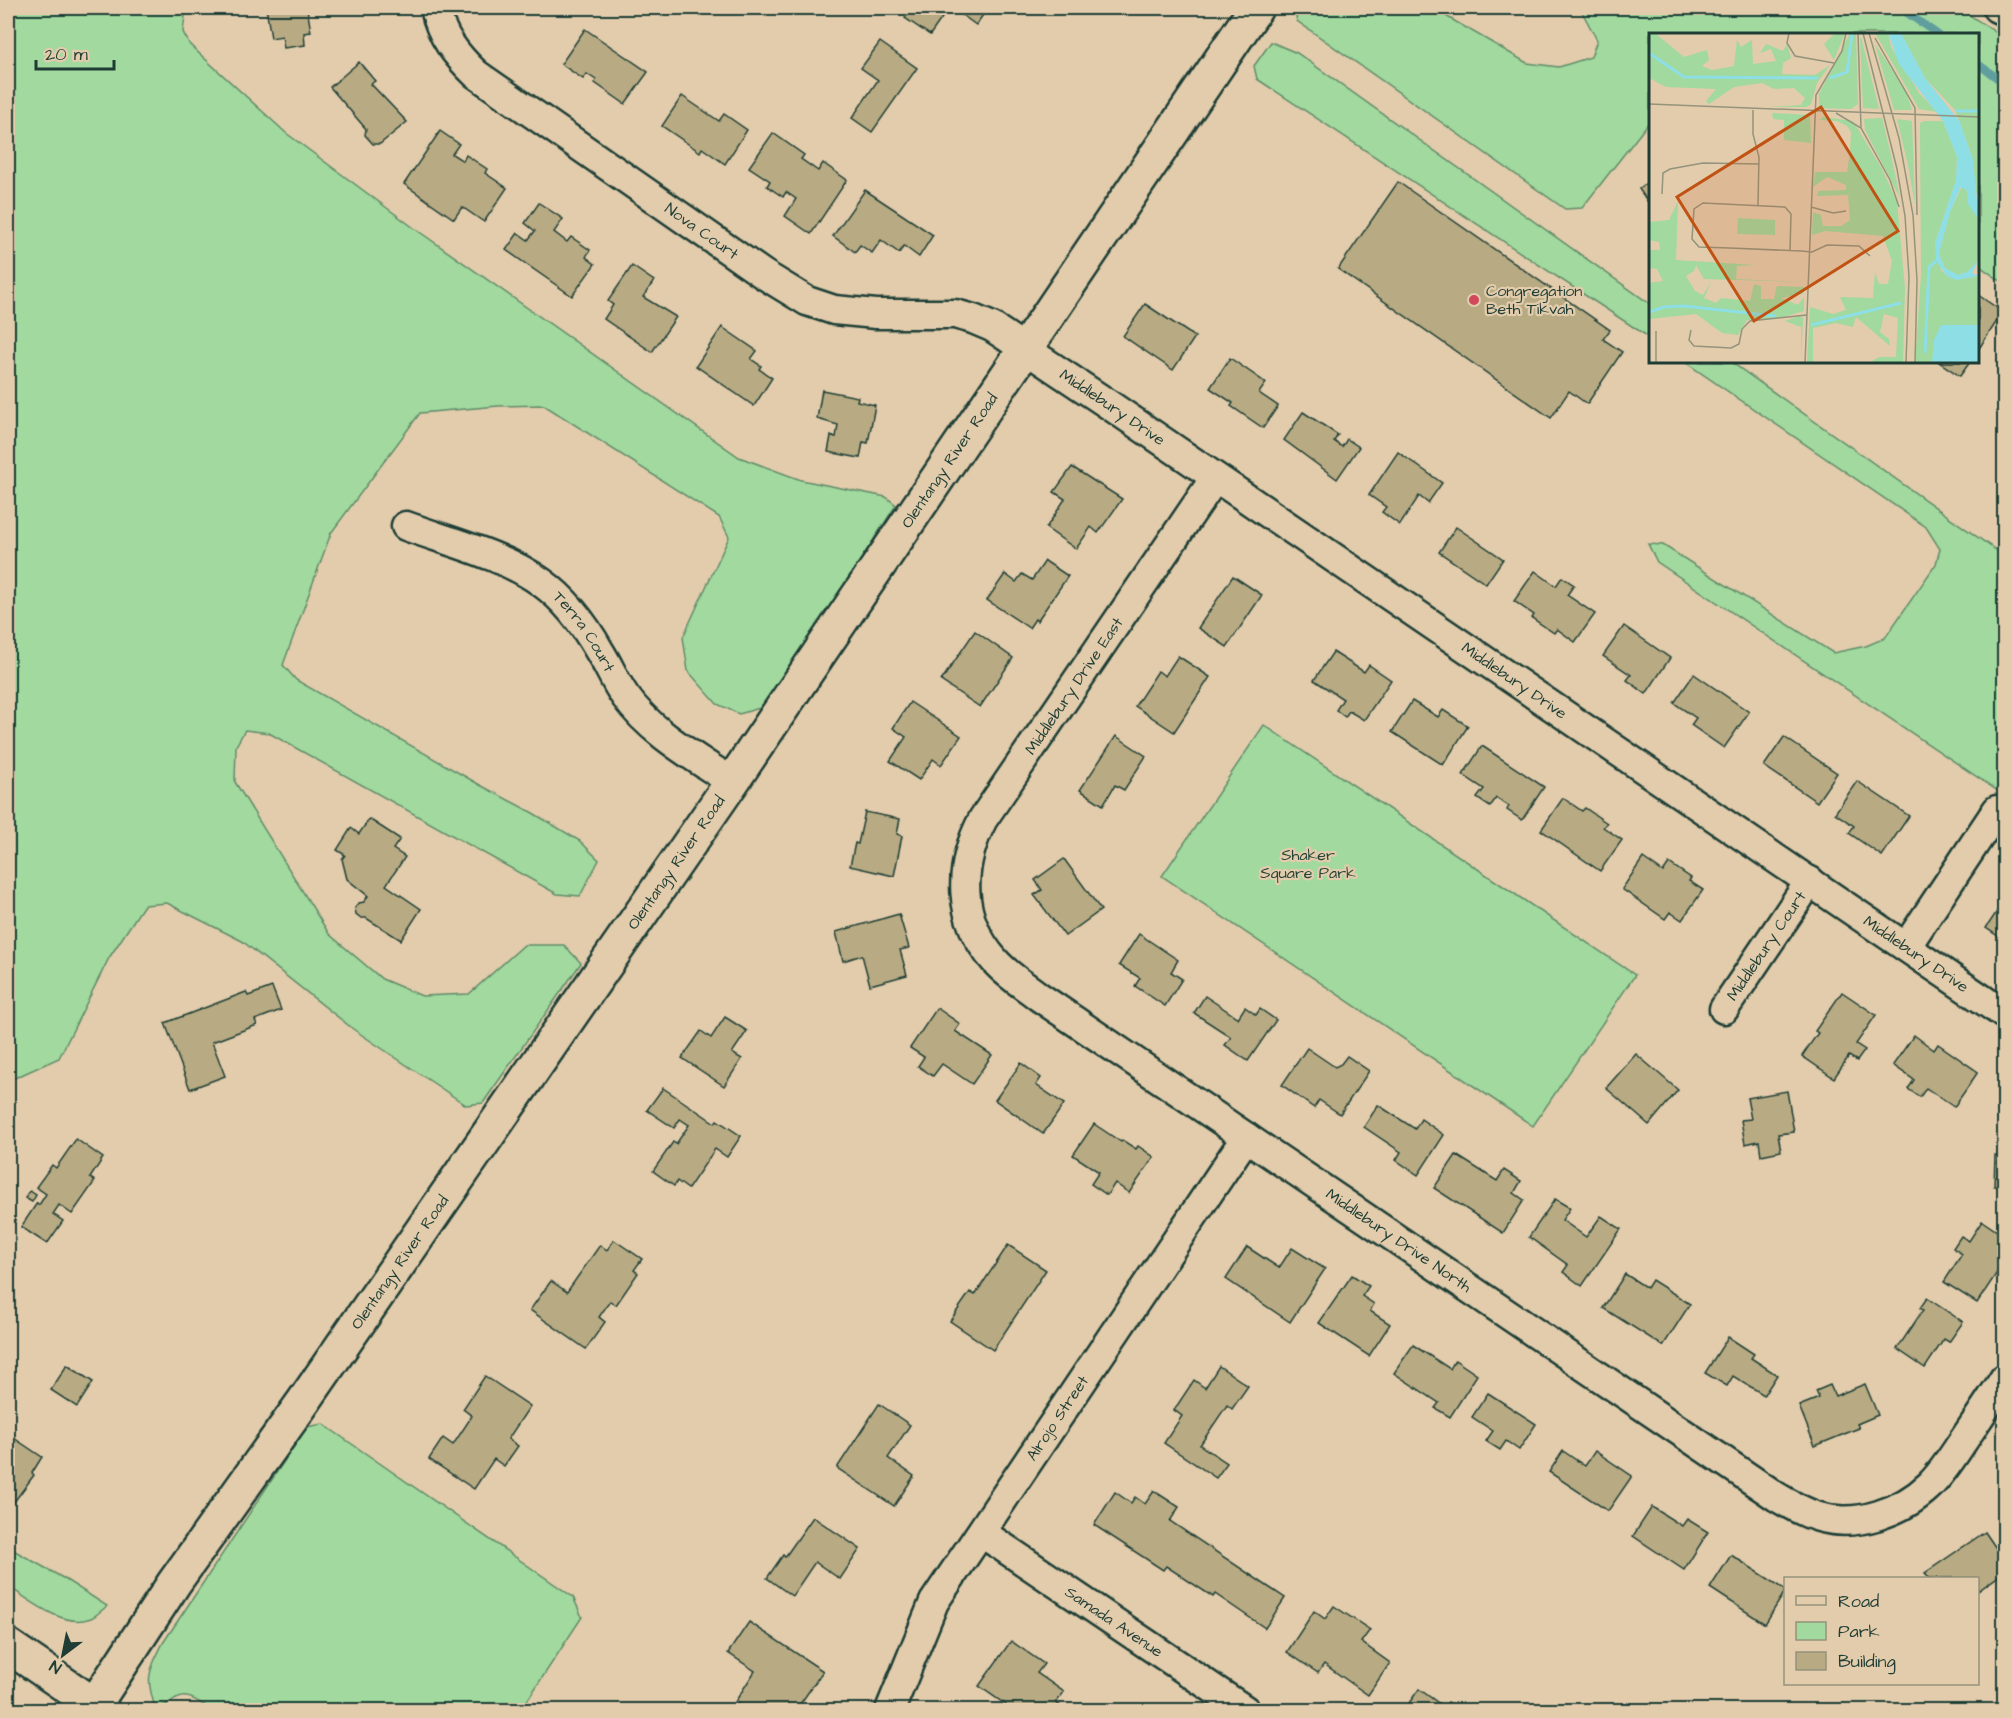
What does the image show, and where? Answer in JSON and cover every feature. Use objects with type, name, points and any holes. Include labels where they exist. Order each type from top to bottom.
[{"type":"main road","name":"Olentangy River Road","points":[[96,1709],[180,1575],[304,1401],[732,782],[1256,8]]},
{"type":"main road","points":[[8,1646],[96,1709]]},
{"type":"street","name":"Nova Court","points":[[435,8],[443,34],[452,48],[476,74],[763,274],[807,301],[834,310],[885,314],[956,314],[992,327],[1025,349]]},
{"type":"street","points":[[1997,8],[2004,11]]},
{"type":"street","name":"Middlebury Drive","points":[[1025,349],[2004,1014]]},
{"type":"street","name":"Middlebury Drive East","points":[[967,906],[965,884],[967,861],[972,840],[983,819],[1215,478]]},
{"type":"street","name":"Terra Court","points":[[406,526],[510,564],[541,582],[567,607],[584,629],[599,650],[624,695],[638,712],[654,728],[732,782]]},
{"type":"street","points":[[1906,947],[1997,810]]},
{"type":"street","name":"Middlebury Court","points":[[1724,1009],[1810,881]]},
{"type":"street","name":"Middlebury Drive North","points":[[967,906],[972,926],[982,945],[1011,976],[1777,1497],[1799,1509],[1821,1517],[1846,1520],[1892,1511],[1912,1500],[1930,1485],[1945,1467],[2004,1379]]},
{"type":"street","name":"Alrojo Street","points":[[890,1710],[934,1602],[1246,1137]]},
{"type":"street","name":"Samada Avenue","points":[[982,1533],[1245,1710]]},
{"type":"green space","points":[[8,8],[186,8],[183,32],[190,45],[286,133],[414,228],[739,457],[801,480],[886,497],[896,505],[767,706],[739,714],[717,704],[688,671],[683,637],[729,537],[719,517],[544,405],[498,406],[420,413],[331,533],[283,665],[296,680],[580,841],[599,860],[580,896],[557,894],[269,733],[245,730],[236,746],[235,782],[329,934],[382,979],[422,996],[469,994],[524,945],[564,945],[581,963],[483,1103],[466,1105],[353,1029],[242,941],[167,903],[144,905],[109,958],[59,1058],[8,1081]]},
{"type":"green space","points":[[1294,8],[1432,8],[1527,63],[1559,67],[1591,57],[1597,40],[1580,8],[1959,8],[2004,38],[2004,283],[1979,266],[1979,33],[1649,33],[1649,122],[1582,208],[1565,209],[1297,21]]},
{"type":"green space","points":[[1271,42],[1297,53],[1649,303],[1649,337],[1257,79],[1254,66]]},
{"type":"green space","points":[[1686,363],[1732,363],[2004,556],[2004,795],[1657,562],[1648,544],[1663,545],[1833,653],[1866,646],[1885,638],[1936,564],[1940,549],[1926,527]]},
{"type":"green space","name":"Shaker Square Park","points":[[1264,725],[1635,975],[1533,1126],[1162,876]]},
{"type":"green space","points":[[323,1424],[573,1597],[582,1617],[521,1710],[212,1710],[195,1699],[184,1697],[156,1710],[149,1683],[151,1669],[163,1643],[307,1427]]},
{"type":"green space","points":[[8,1547],[107,1606],[93,1617],[70,1620],[36,1605],[8,1586]]},
{"type":"building","points":[[266,8],[307,8],[311,32],[304,33],[305,45],[284,48],[282,36],[271,38]]},
{"type":"building","points":[[913,8],[987,9],[976,25],[955,10],[951,15],[946,12],[930,35],[905,18]]},
{"type":"building","points":[[585,29],[648,72],[625,104],[595,83],[596,80],[587,74],[583,79],[561,64]]},
{"type":"building","points":[[880,42],[917,68],[872,132],[852,118],[878,80],[861,68]]},
{"type":"building","points":[[359,62],[375,81],[371,84],[407,122],[380,144],[373,144],[365,135],[366,129],[330,87]]},
{"type":"building","points":[[682,96],[719,121],[724,114],[747,130],[725,164],[702,148],[700,152],[662,126]]},
{"type":"building","points":[[440,131],[459,144],[452,154],[463,161],[466,155],[487,169],[485,173],[507,188],[484,222],[462,207],[454,219],[404,184]]},
{"type":"building","points":[[773,133],[804,155],[801,159],[818,171],[823,163],[847,180],[811,234],[785,216],[796,199],[786,192],[783,197],[767,186],[770,181],[749,167]]},
{"type":"building","points":[[1649,181],[1649,204],[1639,189]]},
{"type":"building","name":"Congregation Beth Tikvah","points":[[1398,182],[1610,330],[1603,339],[1622,352],[1587,404],[1569,391],[1551,418],[1338,269]]},
{"type":"building","points":[[865,190],[933,235],[919,257],[904,246],[899,253],[881,240],[872,253],[860,245],[855,252],[833,236]]},
{"type":"building","points":[[539,203],[563,219],[554,232],[567,242],[571,237],[590,250],[586,257],[595,264],[572,296],[506,250],[518,233],[528,240],[535,231],[525,223]]},
{"type":"building","points":[[632,266],[654,281],[643,297],[676,317],[652,352],[604,319],[613,305],[608,301]]},
{"type":"building","points":[[1979,296],[2003,312],[1979,348]]},
{"type":"building","points":[[1145,304],[1195,337],[1173,370],[1123,336]]},
{"type":"building","points":[[722,327],[757,351],[751,359],[761,366],[759,369],[772,378],[754,406],[696,366]]},
{"type":"building","points":[[1230,358],[1266,383],[1259,393],[1278,406],[1263,428],[1231,406],[1233,403],[1210,388]]},
{"type":"building","points":[[1940,363],[1969,363],[1960,376]]},
{"type":"building","points":[[822,390],[858,397],[857,401],[875,405],[868,443],[863,442],[860,458],[828,452],[831,436],[836,437],[838,425],[817,419]]},
{"type":"building","points":[[1303,412],[1338,435],[1334,441],[1342,447],[1347,439],[1359,447],[1337,479],[1284,440]]},
{"type":"building","points":[[1398,452],[1442,483],[1428,503],[1419,496],[1400,525],[1382,512],[1386,507],[1369,495]]},
{"type":"building","points":[[1072,467],[1122,499],[1098,533],[1091,527],[1076,549],[1046,528],[1065,499],[1054,492]]},
{"type":"building","points":[[1456,527],[1503,559],[1486,584],[1439,552]]},
{"type":"building","points":[[1045,561],[1068,576],[1037,621],[1035,619],[1029,628],[987,600],[1005,574],[1016,582],[1022,574],[1032,580]]},
{"type":"building","points":[[1535,571],[1556,586],[1562,577],[1574,585],[1567,595],[1595,614],[1575,642],[1557,629],[1554,633],[1532,618],[1534,615],[1514,601]]},
{"type":"building","points":[[1233,576],[1262,595],[1227,647],[1198,628]]},
{"type":"building","points":[[1624,626],[1670,658],[1646,694],[1627,680],[1631,675],[1603,656]]},
{"type":"building","points":[[975,631],[1013,658],[980,707],[941,681]]},
{"type":"building","points":[[1333,652],[1364,672],[1369,665],[1391,680],[1364,720],[1349,711],[1345,717],[1336,710],[1343,699],[1314,680]]},
{"type":"building","points":[[1178,656],[1210,677],[1174,732],[1135,706],[1158,671],[1165,676]]},
{"type":"building","points":[[1694,674],[1749,712],[1724,748],[1691,725],[1696,718],[1674,703]]},
{"type":"building","points":[[1412,701],[1438,717],[1443,710],[1468,726],[1443,765],[1392,732]]},
{"type":"building","points":[[910,702],[961,736],[941,765],[933,759],[919,780],[890,761],[906,737],[893,728]]},
{"type":"building","points":[[1116,736],[1146,756],[1124,790],[1115,785],[1103,805],[1080,790]]},
{"type":"building","points":[[1784,737],[1837,773],[1817,802],[1764,766]]},
{"type":"building","points":[[1482,746],[1544,787],[1522,820],[1507,810],[1509,806],[1496,798],[1490,807],[1477,798],[1484,789],[1463,775]]},
{"type":"building","points":[[1857,781],[1909,816],[1882,856],[1849,833],[1854,826],[1835,813]]},
{"type":"building","points":[[1563,798],[1582,811],[1585,808],[1607,823],[1603,827],[1622,840],[1600,871],[1541,830]]},
{"type":"building","points":[[865,812],[900,819],[897,834],[902,836],[894,876],[850,866],[855,843],[858,844]]},
{"type":"building","points":[[369,819],[400,839],[393,849],[405,857],[386,885],[421,909],[401,940],[356,914],[355,908],[368,896],[347,879],[342,859],[345,855],[337,850],[351,828],[359,834]]},
{"type":"building","points":[[1643,858],[1663,872],[1669,863],[1691,878],[1689,881],[1703,890],[1682,920],[1670,912],[1665,919],[1622,889]]},
{"type":"building","points":[[1064,859],[1101,910],[1065,936],[1034,895],[1042,890],[1035,880]]},
{"type":"building","points":[[2004,901],[2004,940],[1986,928]]},
{"type":"building","points":[[899,914],[909,948],[900,950],[907,975],[870,985],[862,955],[843,961],[836,932]]},
{"type":"building","points":[[1139,934],[1178,960],[1171,972],[1182,979],[1165,1006],[1135,986],[1140,978],[1119,965]]},
{"type":"building","points":[[272,987],[281,1010],[255,1020],[257,1025],[212,1042],[225,1076],[190,1089],[165,1023],[246,992],[248,996]]},
{"type":"building","points":[[1842,992],[1876,1015],[1856,1044],[1865,1050],[1857,1061],[1849,1056],[1834,1078],[1802,1056],[1818,1033],[1815,1031]]},
{"type":"building","points":[[1205,996],[1238,1018],[1245,1007],[1256,1015],[1260,1009],[1276,1020],[1248,1061],[1225,1045],[1231,1037],[1194,1013]]},
{"type":"building","points":[[937,1008],[960,1024],[955,1031],[992,1055],[972,1084],[942,1064],[933,1076],[918,1066],[924,1057],[910,1048]]},
{"type":"building","points":[[725,1017],[747,1031],[732,1053],[742,1059],[724,1086],[682,1058],[701,1031],[711,1038]]},
{"type":"building","points":[[1914,1035],[1934,1050],[1938,1044],[1978,1072],[1954,1107],[1926,1088],[1920,1097],[1908,1089],[1914,1080],[1893,1065]]},
{"type":"building","points":[[1307,1048],[1335,1067],[1341,1064],[1347,1056],[1369,1071],[1340,1114],[1319,1100],[1314,1108],[1282,1085]]},
{"type":"building","points":[[1636,1054],[1678,1090],[1649,1125],[1606,1088]]},
{"type":"building","points":[[1021,1063],[1041,1078],[1036,1085],[1064,1104],[1043,1134],[995,1100]]},
{"type":"building","points":[[663,1088],[715,1123],[717,1120],[741,1136],[727,1157],[715,1149],[688,1189],[677,1181],[674,1186],[653,1171],[673,1142],[676,1144],[689,1125],[680,1119],[674,1128],[647,1110]]},
{"type":"building","points":[[1787,1091],[1794,1132],[1778,1134],[1781,1151],[1761,1155],[1759,1141],[1745,1144],[1741,1120],[1751,1119],[1747,1098]]},
{"type":"building","points":[[1378,1105],[1415,1129],[1421,1119],[1444,1135],[1418,1175],[1396,1160],[1401,1152],[1364,1127]]},
{"type":"building","points":[[1094,1124],[1121,1142],[1122,1140],[1136,1149],[1138,1146],[1154,1157],[1129,1193],[1115,1183],[1107,1195],[1091,1184],[1099,1172],[1073,1155]]},
{"type":"building","points":[[76,1139],[103,1158],[90,1178],[95,1181],[72,1214],[59,1205],[53,1214],[63,1221],[47,1244],[21,1227],[46,1194],[36,1187],[52,1165],[56,1168]]},
{"type":"building","points":[[1456,1155],[1497,1181],[1504,1170],[1521,1181],[1514,1193],[1524,1200],[1503,1233],[1434,1188]]},
{"type":"building","points":[[1995,1155],[2004,1156],[2004,1187],[1994,1186]]},
{"type":"building","points":[[30,1191],[36,1195],[32,1202],[25,1198]]},
{"type":"building","points":[[1555,1199],[1570,1208],[1562,1220],[1586,1237],[1601,1216],[1621,1229],[1582,1286],[1563,1272],[1568,1265],[1529,1237]]},
{"type":"building","points":[[1982,1221],[2004,1236],[2004,1262],[1977,1303],[1944,1282],[1962,1254],[1953,1248],[1961,1236],[1969,1241]]},
{"type":"building","points":[[614,1240],[642,1259],[634,1270],[638,1273],[616,1305],[610,1301],[599,1317],[605,1322],[586,1349],[530,1310],[551,1281],[567,1292],[600,1245],[607,1250]]},
{"type":"building","points":[[1008,1245],[1046,1270],[993,1350],[950,1321],[970,1292],[975,1295]]},
{"type":"building","points":[[1247,1247],[1279,1268],[1292,1248],[1325,1269],[1290,1322],[1226,1279]]},
{"type":"building","points":[[1625,1274],[1647,1288],[1652,1280],[1690,1304],[1663,1346],[1603,1308]]},
{"type":"building","points":[[1352,1275],[1369,1286],[1362,1296],[1374,1304],[1370,1311],[1390,1324],[1369,1356],[1319,1323]]},
{"type":"building","points":[[1927,1298],[1963,1322],[1949,1342],[1944,1339],[1925,1368],[1897,1349],[1923,1310],[1920,1308]]},
{"type":"building","points":[[1728,1337],[1754,1354],[1751,1358],[1777,1375],[1764,1395],[1733,1376],[1727,1386],[1705,1373]]},
{"type":"building","points":[[1413,1345],[1450,1369],[1455,1360],[1477,1375],[1450,1417],[1435,1408],[1439,1403],[1394,1373]]},
{"type":"building","points":[[67,1365],[93,1382],[77,1407],[51,1390]]},
{"type":"building","points":[[1219,1366],[1248,1386],[1232,1409],[1227,1405],[1200,1445],[1227,1463],[1216,1478],[1164,1443],[1182,1416],[1174,1410],[1194,1380],[1205,1388]]},
{"type":"building","points":[[485,1376],[530,1406],[508,1439],[518,1446],[504,1466],[494,1459],[474,1489],[429,1459],[443,1438],[453,1445],[472,1416],[463,1409]]},
{"type":"building","points":[[1865,1384],[1878,1415],[1857,1424],[1859,1428],[1815,1446],[1799,1406],[1819,1398],[1816,1391],[1830,1385],[1835,1396]]},
{"type":"building","points":[[1488,1393],[1536,1424],[1519,1450],[1506,1441],[1500,1450],[1486,1441],[1493,1431],[1472,1417]]},
{"type":"building","points":[[879,1404],[910,1425],[888,1458],[914,1476],[894,1506],[837,1468]]},
{"type":"building","points":[[8,1434],[42,1457],[32,1473],[34,1475],[11,1506],[8,1504]]},
{"type":"building","points":[[1563,1451],[1585,1466],[1595,1451],[1632,1476],[1608,1511],[1549,1472]]},
{"type":"building","points":[[1154,1491],[1179,1507],[1170,1521],[1285,1598],[1265,1628],[1215,1594],[1213,1597],[1166,1566],[1163,1570],[1094,1525],[1115,1492],[1131,1503],[1135,1497],[1145,1504]]},
{"type":"building","points":[[1652,1507],[1682,1526],[1687,1519],[1708,1532],[1684,1570],[1633,1536]]},
{"type":"building","points":[[813,1517],[860,1549],[840,1579],[815,1562],[792,1596],[767,1578]]},
{"type":"building","points":[[1985,1532],[2004,1560],[2004,1572],[1979,1590],[1979,1577],[1927,1577],[1925,1573]]},
{"type":"building","points":[[1731,1555],[1784,1589],[1784,1593],[1765,1624],[1710,1588]]},
{"type":"building","points":[[1334,1606],[1370,1630],[1361,1642],[1390,1663],[1368,1695],[1324,1664],[1318,1673],[1287,1652],[1314,1611],[1325,1619]]},
{"type":"building","points":[[749,1622],[823,1671],[796,1710],[748,1710],[735,1702],[755,1671],[728,1653]]},
{"type":"building","points":[[1011,1641],[1044,1664],[1037,1673],[1064,1692],[1056,1703],[1067,1710],[1002,1710],[1006,1705],[979,1686]]},
{"type":"building","points":[[1419,1689],[1444,1707],[1448,1702],[1460,1710],[1404,1710]]},
{"type":"waterway","points":[[1900,8],[1936,33]]},
{"type":"waterway","points":[[1979,65],[2004,83]]},
{"type":"place","name":"Congregation Beth Tikvah","points":[[1474,300]]}]
